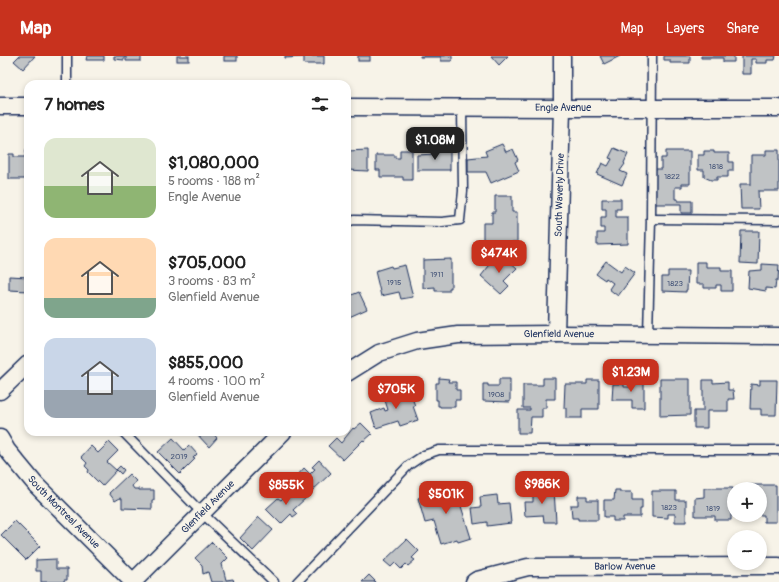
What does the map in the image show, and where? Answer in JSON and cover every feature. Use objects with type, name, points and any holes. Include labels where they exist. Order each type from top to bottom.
[{"type":"street","name":"South Waverly Drive","points":[[556,334],[562,56]]},
{"type":"street","points":[[0,106],[24,106]]},
{"type":"street","name":"Engle Avenue","points":[[351,107],[779,108]]},
{"type":"street","name":"Glenfield Avenue","points":[[351,370],[378,353],[417,341],[458,335],[556,334],[779,336]]},
{"type":"street","points":[[0,391],[24,368]]},
{"type":"street","name":"Glenfield Avenue","points":[[133,582],[279,436]]},
{"type":"street","name":"South Montreal Avenue","points":[[0,438],[6,450],[36,485],[133,582]]},
{"type":"street","name":"Barlow Avenue","points":[[474,582],[528,567],[779,566]]},
{"type":"lane","points":[[67,56],[67,80]]},
{"type":"lane","points":[[648,335],[652,56]]},
{"type":"lane","points":[[351,221],[442,222],[460,220],[463,191],[462,108]]},
{"type":"lane","points":[[650,219],[779,220]]},
{"type":"lane","points":[[127,436],[202,513],[274,582]]},
{"type":"lane","points":[[297,582],[409,465],[424,455],[439,450],[779,450]]},
{"type":"building","points":[[19,56],[35,56],[23,69],[14,61]]},
{"type":"building","points":[[87,56],[104,56],[104,60],[86,60]]},
{"type":"building","points":[[114,56],[141,56],[141,61],[126,61],[126,57],[124,57],[124,60],[114,59]]},
{"type":"building","points":[[177,56],[189,56],[189,61],[177,61]]},
{"type":"building","points":[[224,56],[237,56],[237,61],[224,61]]},
{"type":"building","points":[[285,56],[324,56],[324,64],[304,64],[304,57],[285,58]]},
{"type":"building","points":[[358,56],[370,56],[370,61],[358,61]]},
{"type":"building","points":[[420,56],[452,56],[452,61],[441,61],[441,57]]},
{"type":"building","points":[[491,56],[508,56],[499,65]]},
{"type":"building","points":[[600,56],[620,56],[604,64]]},
{"type":"building","points":[[664,56],[690,56],[690,63],[670,63],[670,60],[664,60]]},
{"type":"building","points":[[701,56],[734,56],[734,62],[723,62],[723,58],[701,58]]},
{"type":"building","points":[[742,56],[776,56],[775,60],[767,60],[767,63],[756,63],[756,59],[751,59],[751,74],[742,74]]},
{"type":"building","points":[[502,144],[506,152],[513,149],[518,160],[515,162],[519,171],[491,183],[486,172],[468,172],[468,158],[487,156],[485,151]]},
{"type":"building","points":[[614,148],[628,154],[624,163],[625,164],[620,171],[627,174],[622,185],[597,174],[602,163],[608,166],[612,159],[609,158]]},
{"type":"building","points":[[368,150],[368,171],[351,170],[351,151]]},
{"type":"building","points":[[400,150],[412,150],[412,180],[403,180],[403,177],[380,177],[380,170],[376,170],[376,155],[395,155],[395,158],[400,158]]},
{"type":"building","points":[[435,150],[450,150],[450,170],[417,170],[417,155],[435,154]]},
{"type":"building","points":[[766,150],[779,150],[779,191],[758,191],[759,209],[741,209],[740,184],[751,184],[751,155],[766,155]]},
{"type":"building","points":[[666,151],[690,151],[690,184],[682,184],[682,187],[675,187],[675,199],[678,199],[678,201],[692,201],[692,213],[681,213],[681,204],[655,204],[655,169],[661,169],[661,158],[666,158]]},
{"type":"building","points":[[704,151],[729,153],[729,162],[733,162],[733,171],[728,171],[728,177],[717,177],[717,180],[711,180],[704,177],[704,170],[698,170],[698,155],[704,155]]},
{"type":"building","points":[[9,154],[14,154],[14,157],[24,157],[24,179],[9,179]]},
{"type":"building","points":[[495,196],[512,196],[512,212],[517,212],[517,242],[512,242],[512,252],[502,252],[502,242],[483,242],[483,223],[492,223],[492,212],[495,212]]},
{"type":"building","points":[[602,199],[621,199],[621,209],[616,209],[616,217],[628,217],[628,244],[597,245],[597,233],[604,233],[604,228],[601,228],[601,217],[606,217],[606,209],[602,209]]},
{"type":"building","points":[[741,231],[759,231],[758,264],[740,263]]},
{"type":"building","points":[[497,256],[504,263],[507,259],[517,268],[504,281],[509,286],[501,294],[481,276]]},
{"type":"building","points":[[451,259],[451,288],[449,288],[449,291],[435,291],[435,287],[423,288],[423,260]]},
{"type":"building","points":[[606,261],[621,272],[625,266],[635,273],[618,296],[609,289],[613,283],[596,274]]},
{"type":"building","points":[[696,262],[706,262],[706,267],[721,267],[721,271],[732,271],[732,291],[721,291],[721,285],[716,285],[716,288],[704,288],[704,284],[696,284]]},
{"type":"building","points":[[762,264],[779,265],[778,280],[776,280],[775,289],[766,288],[766,291],[748,288],[749,271],[762,270]]},
{"type":"building","points":[[405,265],[413,297],[401,299],[399,292],[381,296],[375,271],[391,266],[392,268]]},
{"type":"building","points":[[668,271],[688,271],[686,292],[662,291],[662,277],[668,277]]},
{"type":"building","points":[[9,276],[24,277],[24,291],[9,290]]},
{"type":"building","points":[[359,292],[367,309],[351,316],[351,295]]},
{"type":"building","points":[[439,378],[449,379],[448,382],[456,382],[456,390],[460,390],[460,400],[455,400],[455,407],[438,406],[438,400],[436,400],[436,383],[439,383]]},
{"type":"building","points":[[543,378],[555,378],[555,399],[546,399],[546,408],[542,408],[542,417],[531,417],[530,433],[518,433],[518,410],[530,410],[530,408],[523,408],[523,385],[543,385]]},
{"type":"building","points":[[499,379],[510,379],[510,402],[483,401],[483,384],[488,384],[488,386],[499,386]]},
{"type":"building","points":[[632,379],[644,380],[644,408],[632,408],[632,400],[612,400],[613,384],[624,384],[624,387],[632,387]]},
{"type":"building","points":[[660,379],[690,379],[690,415],[660,416]]},
{"type":"building","points":[[587,380],[599,380],[599,409],[582,409],[582,418],[566,418],[566,408],[564,408],[565,384],[587,384]]},
{"type":"building","points":[[703,380],[713,380],[713,383],[728,382],[728,390],[733,390],[734,399],[728,399],[728,411],[707,411],[707,428],[694,428],[694,411],[703,411]]},
{"type":"building","points":[[760,380],[777,380],[776,415],[761,415],[761,409],[750,409],[751,384],[760,385]]},
{"type":"building","points":[[409,389],[418,420],[400,426],[398,421],[376,428],[371,413],[384,408],[385,411],[388,410],[384,397]]},
{"type":"building","points":[[361,423],[372,434],[364,441],[363,440],[343,460],[328,446],[336,438],[341,443],[347,436],[351,436],[351,430],[353,428],[354,429]]},
{"type":"building","points":[[199,436],[215,436],[217,438],[209,447]]},
{"type":"building","points":[[173,438],[184,450],[189,445],[197,454],[193,458],[195,459],[180,474],[158,452]]},
{"type":"building","points":[[109,442],[118,451],[107,462],[116,470],[120,466],[124,470],[121,474],[117,470],[102,486],[88,472],[89,470],[85,466],[87,463],[81,457],[91,446],[98,453]]},
{"type":"building","points":[[319,460],[331,473],[311,492],[296,477],[304,468],[310,474],[315,469],[312,467]]},
{"type":"building","points":[[129,474],[136,481],[132,486],[134,489],[154,490],[152,509],[122,508],[122,499],[120,498],[115,501],[109,493]]},
{"type":"building","points":[[767,485],[776,485],[776,522],[767,522]]},
{"type":"building","points":[[455,487],[471,538],[458,542],[457,539],[441,544],[434,521],[425,523],[418,498]]},
{"type":"building","points":[[298,488],[307,497],[293,510],[297,514],[293,517],[291,514],[281,524],[266,509],[278,498],[281,500],[288,493],[290,495]]},
{"type":"building","points":[[704,488],[727,488],[727,520],[715,520],[715,516],[695,516],[695,498],[704,497]]},
{"type":"building","points":[[554,489],[556,522],[544,522],[543,515],[525,516],[524,502],[533,502],[533,491]]},
{"type":"building","points":[[615,490],[620,490],[620,492],[632,492],[632,500],[642,500],[640,517],[623,517],[623,521],[613,521],[613,517],[604,517],[604,500],[614,500]]},
{"type":"building","points":[[652,491],[676,491],[676,500],[686,500],[686,522],[675,522],[675,514],[668,514],[668,518],[652,517]]},
{"type":"building","points":[[497,495],[498,504],[509,503],[511,523],[487,526],[487,522],[474,524],[472,508],[481,507],[480,497]]},
{"type":"building","points":[[578,496],[587,496],[587,500],[598,500],[598,520],[578,520],[578,518],[572,518],[571,505],[578,505]]},
{"type":"building","points":[[259,517],[273,530],[253,551],[240,538]]},
{"type":"building","points":[[15,521],[40,546],[26,560],[1,535]]},
{"type":"building","points":[[407,539],[419,551],[412,558],[415,560],[408,566],[406,564],[401,569],[395,563],[391,567],[384,561]]},
{"type":"building","points":[[212,542],[228,558],[222,564],[226,580],[233,579],[234,582],[211,582],[208,572],[203,574],[202,565],[195,558]]},
{"type":"building","points":[[56,559],[56,569],[67,569],[67,580],[64,580],[64,582],[41,582],[41,571],[36,571],[36,560]]},
{"type":"building","points":[[369,575],[376,582],[362,582]]}]
